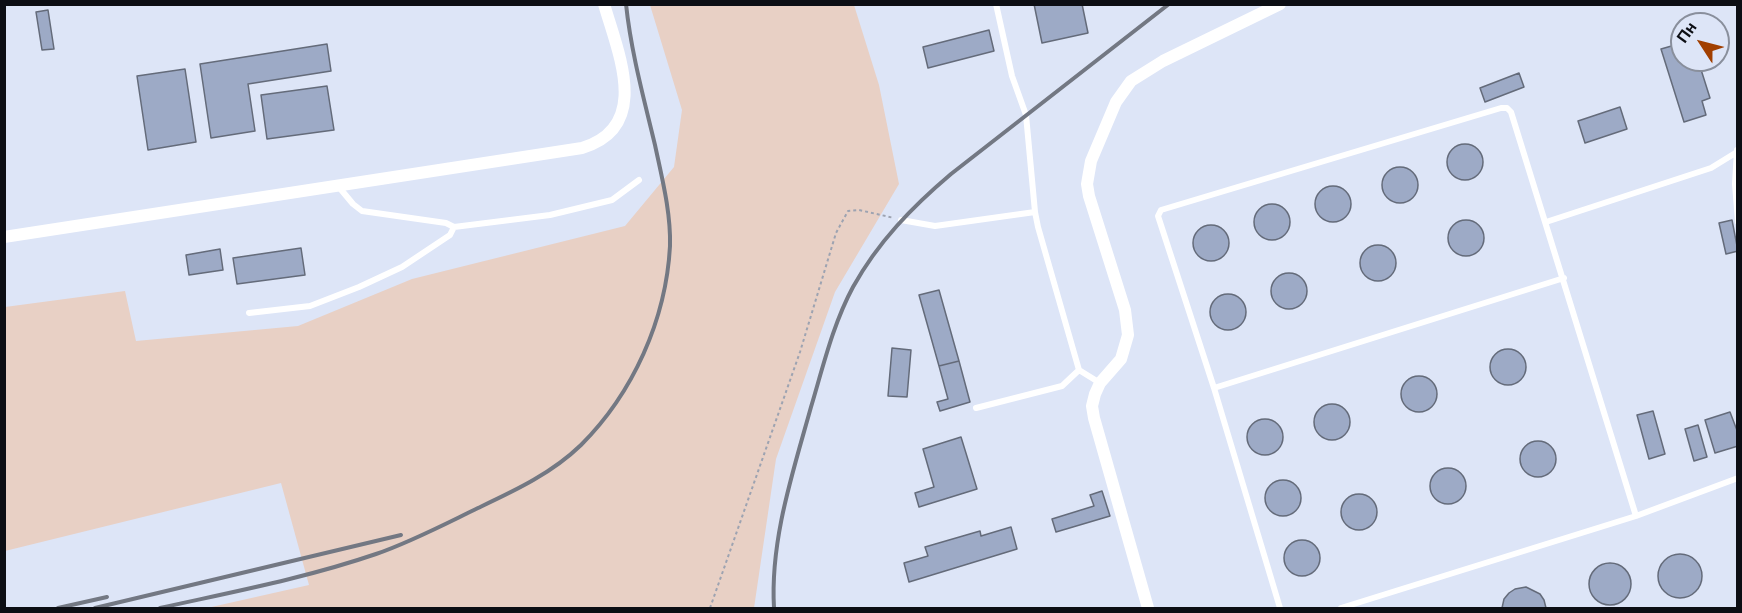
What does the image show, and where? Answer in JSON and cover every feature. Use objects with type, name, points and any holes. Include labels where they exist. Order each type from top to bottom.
[{"type":"street","points":[[4,237],[582,148],[595,144],[611,132],[622,115],[626,95],[625,75],[604,4]]},
{"type":"street","points":[[1148,609],[1092,406],[1100,383],[1121,359],[1128,335],[1125,310],[1089,196],[1087,184],[1090,161],[1116,102],[1131,81],[1280,4]]},
{"type":"lane","points":[[996,4],[1012,76],[1026,115],[1035,212],[1079,370],[1100,383]]},
{"type":"lane","points":[[1280,609],[1214,388],[1158,216],[1161,210],[1501,108],[1507,108],[1512,112],[1636,516]]},
{"type":"lane","points":[[1546,222],[1711,168],[1737,151]]},
{"type":"lane","points":[[1737,151],[1735,184],[1737,222]]},
{"type":"lane","points":[[337,186],[362,211],[446,222],[454,227],[550,215],[612,200],[639,180]]},
{"type":"lane","points":[[901,220],[935,226],[1035,212]]},
{"type":"lane","points":[[249,313],[310,306],[359,287],[402,267],[450,235],[454,227]]},
{"type":"lane","points":[[1214,388],[1564,278]]},
{"type":"lane","points":[[976,408],[1062,386],[1079,370]]},
{"type":"lane","points":[[1341,609],[1636,516],[1737,478]]},
{"type":"path","points":[[710,609],[800,352],[836,233],[848,211],[860,210],[901,220]]},
{"type":"shaded area","points":[[650,5],[854,5],[879,85],[899,184],[835,292],[776,459],[754,608],[207,608],[309,585],[281,483],[5,551],[5,307],[125,291],[136,341],[298,326],[412,279],[625,226],[674,167],[682,110]]},
{"type":"building","points":[[1034,4],[1082,4],[1088,33],[1042,43]]},
{"type":"building","points":[[48,10],[54,49],[42,50],[36,12]]},
{"type":"building","points":[[989,30],[994,51],[928,68],[923,47]]},
{"type":"building","points":[[327,44],[331,71],[248,84],[255,131],[211,138],[200,64]]},
{"type":"building","points":[[1670,46],[1670,72],[1702,72],[1710,98],[1702,101],[1706,115],[1684,122],[1661,49]]},
{"type":"building","points":[[185,69],[196,142],[148,150],[137,76]]},
{"type":"building","points":[[1519,73],[1524,87],[1485,102],[1480,88]]},
{"type":"building","points":[[327,86],[334,130],[267,139],[261,95]]},
{"type":"building","points":[[1620,107],[1627,129],[1585,143],[1578,121]]},
{"type":"building","points":[[1465,144],[1478,149],[1483,162],[1478,175],[1465,180],[1452,175],[1447,162],[1452,149]]},
{"type":"building","points":[[1400,167],[1413,172],[1418,185],[1413,198],[1400,203],[1387,198],[1382,185],[1387,172]]},
{"type":"building","points":[[1333,186],[1346,191],[1351,204],[1346,217],[1333,222],[1320,217],[1315,204],[1320,191]]},
{"type":"building","points":[[1272,204],[1285,209],[1290,222],[1285,235],[1272,240],[1259,235],[1254,222],[1259,209]]},
{"type":"building","points":[[1466,220],[1479,225],[1484,238],[1479,251],[1466,256],[1453,251],[1448,238],[1453,225]]},
{"type":"building","points":[[1732,220],[1738,251],[1726,254],[1719,223]]},
{"type":"building","points":[[1211,225],[1224,230],[1229,243],[1224,256],[1211,261],[1198,256],[1193,243],[1198,230]]},
{"type":"building","points":[[1378,245],[1391,250],[1396,263],[1391,276],[1378,281],[1365,276],[1360,263],[1365,250]]},
{"type":"building","points":[[301,248],[305,275],[237,284],[233,258]]},
{"type":"building","points":[[220,249],[223,270],[189,275],[186,255]]},
{"type":"building","points":[[1289,273],[1302,278],[1307,291],[1302,304],[1289,309],[1276,304],[1271,291],[1276,278]]},
{"type":"building","points":[[939,290],[959,361],[939,366],[919,295]]},
{"type":"building","points":[[1228,294],[1241,299],[1246,312],[1241,325],[1228,330],[1215,325],[1210,312],[1215,299]]},
{"type":"building","points":[[892,348],[911,350],[907,397],[888,396]]},
{"type":"building","points":[[1508,349],[1521,354],[1526,367],[1521,380],[1508,385],[1495,380],[1490,367],[1495,354]]},
{"type":"building","points":[[959,361],[970,402],[940,411],[937,402],[948,399],[939,366]]},
{"type":"building","points":[[1419,376],[1432,381],[1437,394],[1432,407],[1419,412],[1406,407],[1401,394],[1406,381]]},
{"type":"building","points":[[1332,404],[1345,409],[1350,422],[1345,435],[1332,440],[1319,435],[1314,422],[1319,409]]},
{"type":"building","points":[[1653,411],[1665,454],[1649,459],[1637,415]]},
{"type":"building","points":[[1730,412],[1738,433],[1738,446],[1715,453],[1705,420]]},
{"type":"building","points":[[1265,419],[1278,424],[1283,437],[1278,450],[1265,455],[1252,450],[1247,437],[1252,424]]},
{"type":"building","points":[[1698,425],[1707,457],[1694,461],[1685,429]]},
{"type":"building","points":[[961,437],[977,489],[919,507],[915,493],[934,487],[923,449]]},
{"type":"building","points":[[1538,441],[1551,446],[1556,459],[1551,472],[1538,477],[1525,472],[1520,459],[1525,446]]},
{"type":"building","points":[[1448,468],[1461,473],[1466,486],[1461,499],[1448,504],[1435,499],[1430,486],[1435,473]]},
{"type":"building","points":[[1283,480],[1296,485],[1301,498],[1296,511],[1283,516],[1270,511],[1265,498],[1270,485]]},
{"type":"building","points":[[1102,491],[1110,516],[1056,532],[1052,519],[1094,506],[1090,495]]},
{"type":"building","points":[[1359,494],[1372,499],[1377,512],[1372,525],[1359,530],[1346,525],[1341,512],[1346,499]]},
{"type":"building","points":[[1011,527],[1017,549],[909,582],[904,563],[928,556],[925,547],[980,531],[981,536]]},
{"type":"building","points":[[1302,540],[1315,545],[1320,558],[1315,571],[1302,576],[1289,571],[1284,558],[1289,545]]},
{"type":"building","points":[[1680,554],[1695,561],[1702,576],[1695,591],[1680,598],[1665,591],[1658,576],[1665,561]]},
{"type":"building","points":[[1610,563],[1618,564],[1625,569],[1630,576],[1630,592],[1625,599],[1618,604],[1610,605],[1602,604],[1595,599],[1590,592],[1589,584],[1590,576],[1595,569],[1602,564]]},
{"type":"building","points":[[1526,587],[1540,594],[1546,608],[1502,608],[1504,599],[1509,593]]},
{"type":"railway","points":[[160,608],[323,570],[402,544],[532,481],[557,465],[600,425],[631,379],[654,328],[662,301],[670,246],[666,196],[634,58],[626,4]]},
{"type":"railway","points":[[774,608],[779,532],[790,481],[834,331],[853,287],[873,255],[909,212],[951,174],[1169,4]]},
{"type":"railway","points":[[95,608],[401,535]]},
{"type":"railway","points":[[58,608],[107,597]]}]
